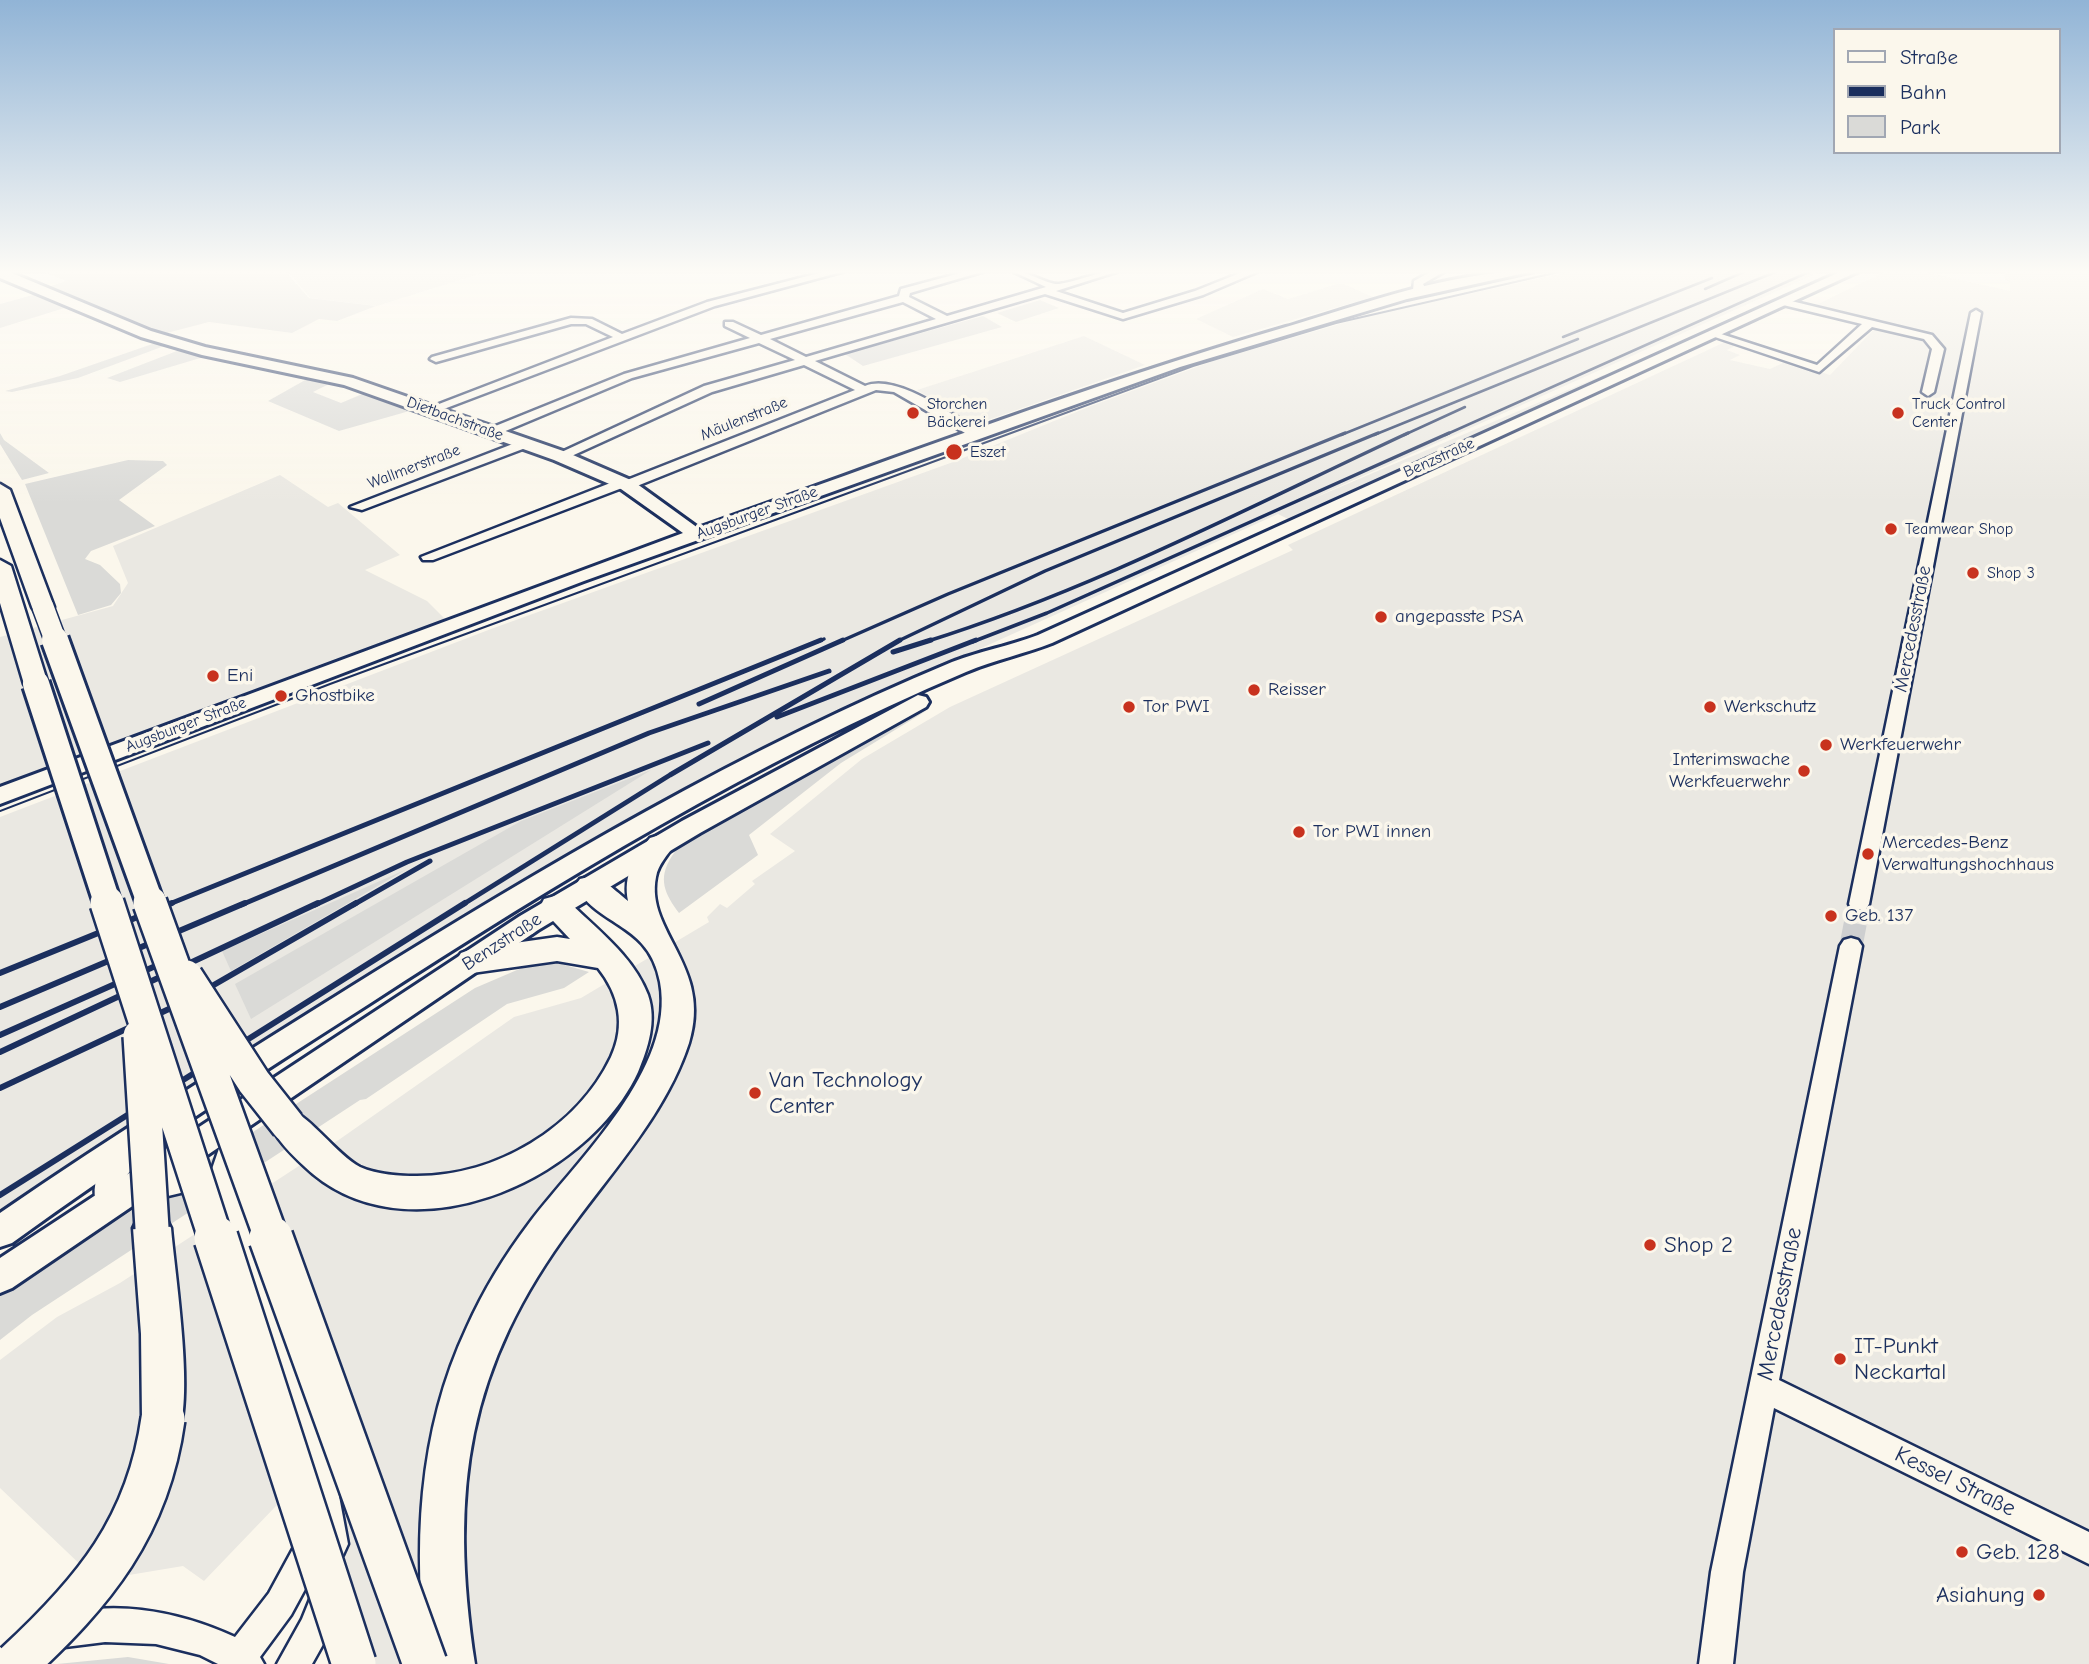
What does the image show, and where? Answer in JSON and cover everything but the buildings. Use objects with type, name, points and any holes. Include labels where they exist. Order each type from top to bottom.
[{"type":"highway","points":[[0,490],[425,1664]]},
{"type":"highway","points":[[0,566],[354,1664]]},
{"type":"highway","points":[[452,1664],[441,1576],[441,1506],[457,1408],[469,1371],[501,1299],[542,1236],[650,1088],[668,1053],[678,1015],[677,992],[671,966],[650,930],[639,883],[646,864],[660,845]]},
{"type":"highway","points":[[590,886],[625,915],[650,930]]},
{"type":"highway","points":[[163,943],[254,1082],[295,1133],[345,1177],[369,1187],[395,1192],[439,1192],[480,1183],[525,1164],[564,1139],[594,1111],[622,1073],[634,1034],[635,1006],[624,978],[555,907]]},
{"type":"highway","points":[[472,961],[557,949],[589,952],[605,957]]},
{"type":"highway","points":[[16,1664],[68,1615],[111,1563],[143,1502],[162,1443],[161,1334],[137,995]]},
{"type":"main road","name":"Dietbachstraße","points":[[194,349],[327,374],[560,456],[625,484],[697,535]]},
{"type":"main road","name":"Augsburger Straße","points":[[0,796],[495,607],[976,434],[1175,364],[1227,349]]},
{"type":"main road","name":"Benzstraße","points":[[0,1232],[151,1129],[449,938],[669,807],[794,744],[962,666],[1027,646],[1679,349]]},
{"type":"main road","name":"Benzstraße","points":[[0,1277],[555,907],[660,845],[920,701],[1001,663],[1027,646]]},
{"type":"main road","points":[[555,907],[548,877],[590,886]]},
{"type":"main road","points":[[449,938],[476,935],[482,937],[472,961]]},
{"type":"street","points":[[436,359],[473,349]]},
{"type":"street","points":[[432,409],[594,349]]},
{"type":"street","points":[[492,432],[628,376],[726,349]]},
{"type":"street","points":[[779,349],[870,388],[897,389],[976,434]]},
{"type":"street","points":[[560,456],[708,389],[847,349]]},
{"type":"street","points":[[1756,349],[1819,369],[1842,349]]},
{"type":"street","points":[[1928,393],[1937,349]]},
{"type":"street","name":"Mercedesstraße","points":[[1859,904],[1969,349]]},
{"type":"street","name":"Mäulenstraße","points":[[428,557],[625,484],[870,388]]},
{"type":"street","name":"Wallmerstraße","points":[[356,507],[523,443]]},
{"type":"street","name":"Mercedesstraße","points":[[1716,1664],[1727,1572],[1851,946]]},
{"type":"street","points":[[274,1093],[244,1122],[233,1139],[226,1158],[223,1186],[318,1464],[333,1548],[331,1574],[315,1628],[294,1664]]},
{"type":"street","points":[[151,1129],[134,1153],[107,1181],[104,1187],[106,1195],[120,1196],[186,1177],[213,1178],[223,1186]]},
{"type":"street","name":"Kessel Straße","points":[[1763,1387],[2089,1548]]},
{"type":"street","points":[[0,1648],[72,1629],[138,1627],[195,1637],[243,1661],[280,1604],[309,1552],[321,1506],[318,1464]]},
{"type":"shaded area","points":[[1045,349],[1111,349],[1145,365],[974,425],[917,390]]},
{"type":"shaded area","points":[[1255,349],[1648,349],[1300,504],[1603,375],[1606,379],[1303,517],[1288,519],[1278,514],[787,736],[587,844],[372,976],[0,1213],[0,817],[491,629],[953,462],[1091,406],[1213,361]]},
{"type":"shaded area","points":[[1711,349],[1730,349],[1727,350],[1740,355],[1730,360],[1770,369],[1787,361],[1830,375],[1855,349],[2089,349],[2089,1664],[339,1664],[299,1482],[204,1581],[183,1566],[117,1577],[86,1570],[0,1488],[0,1360],[57,1317],[120,1283],[340,1139],[514,1017],[581,998],[709,922],[707,917],[720,904],[727,908],[755,884],[752,881],[795,851],[770,834],[862,759],[950,707],[1293,550],[1288,545]]},
{"type":"shaded area","points":[[280,475],[328,507],[338,503],[400,555],[365,570],[427,601],[449,623],[0,787],[0,637],[113,606],[128,583],[113,546]]},
{"type":"green space","points":[[139,349],[157,349],[78,378],[12,392],[5,391],[60,376]]},
{"type":"green space","points":[[182,349],[207,356],[120,382],[107,378]]},
{"type":"green space","points":[[864,349],[925,349],[863,366],[845,354]]},
{"type":"green space","points":[[314,375],[335,381],[313,392],[341,403],[367,392],[413,410],[339,431],[268,401]]},
{"type":"green space","points":[[0,433],[4,440],[49,473],[22,480],[0,444]]},
{"type":"green space","points":[[128,460],[163,461],[167,465],[119,500],[155,526],[91,551],[85,559],[100,565],[120,584],[121,593],[111,605],[78,615],[25,484]]},
{"type":"green space","points":[[926,711],[841,763],[749,835],[758,855],[679,913],[667,893],[664,879],[667,864],[687,839],[790,780]]},
{"type":"green space","points":[[651,770],[251,1019],[235,984],[521,821]]},
{"type":"green space","points":[[407,869],[231,971],[222,951]]},
{"type":"green space","points":[[558,963],[589,972],[564,988],[507,1004],[366,1099],[360,1100],[32,1315],[0,1340],[0,1296],[475,988],[531,964]]},
{"type":"green space","points":[[128,1657],[169,1664],[57,1664]]},
{"type":"tunnel","points":[[1851,946],[1859,904]]},
{"type":"tram line","points":[[0,811],[330,684],[1193,366],[1251,349]]},
{"type":"railway","points":[[1341,435],[1554,349]]},
{"type":"railway","points":[[1374,435],[1587,349]]},
{"type":"railway","points":[[1445,435],[1638,349]]},
{"type":"railway","points":[[1404,435],[1465,407]]},
{"type":"railway","points":[[839,642],[948,594],[1345,433]]},
{"type":"railway","points":[[899,640],[1045,571],[1378,433]]},
{"type":"railway","points":[[930,640],[1049,598],[1109,573],[1408,433]]},
{"type":"railway","points":[[972,642],[1047,613],[1449,433]]},
{"type":"railway","points":[[817,642],[824,639]]},
{"type":"railway","points":[[167,905],[821,640]]},
{"type":"railway","points":[[699,704],[843,640]]},
{"type":"railway","points":[[462,905],[670,775],[899,640]]},
{"type":"railway","points":[[893,652],[930,640]]},
{"type":"railway","points":[[925,642],[930,640]]},
{"type":"railway","points":[[777,717],[976,640]]},
{"type":"railway","points":[[241,905],[649,733],[829,671]]},
{"type":"railway","points":[[315,905],[407,862],[708,743]]},
{"type":"railway","points":[[353,905],[430,861]]},
{"type":"railway","points":[[0,973],[172,903]]},
{"type":"railway","points":[[0,1007],[245,903]]},
{"type":"railway","points":[[0,1052],[318,903]]},
{"type":"railway","points":[[0,1088],[186,1001],[356,903]]},
{"type":"railway","points":[[0,1195],[465,903]]},
{"type":"railway","points":[[0,1035],[169,960]]},
{"type":"place","name":"Storchen Bäckerei","points":[[913,413]]},
{"type":"place","name":"Truck Control Center","points":[[1898,413]]},
{"type":"place","name":"Eszet","points":[[954,452]]},
{"type":"place","name":"Teamwear Shop","points":[[1891,529]]},
{"type":"place","name":"Shop 3","points":[[1973,573]]},
{"type":"place","name":"angepasste PSA","points":[[1381,617]]},
{"type":"place","name":"Eni","points":[[213,676]]},
{"type":"place","name":"Reisser","points":[[1254,690]]},
{"type":"place","name":"Ghostbike","points":[[281,696]]},
{"type":"place","name":"Tor PWI","points":[[1129,707]]},
{"type":"place","name":"Werkschutz","points":[[1710,707]]},
{"type":"place","name":"Werkfeuerwehr","points":[[1826,745]]},
{"type":"place","name":"Interimswache Werkfeuerwehr","points":[[1804,771]]},
{"type":"place","name":"Tor PWI innen","points":[[1299,832]]},
{"type":"place","name":"Mercedes-Benz Verwaltungshochhaus","points":[[1868,854]]},
{"type":"place","name":"Geb. 137","points":[[1831,916]]},
{"type":"place","name":"Van Technology Center","points":[[755,1093]]},
{"type":"place","name":"Shop 2","points":[[1650,1245]]},
{"type":"place","name":"IT-Punkt Neckartal","points":[[1840,1359]]},
{"type":"place","name":"Geb. 128","points":[[1962,1552]]},
{"type":"place","name":"Asiahung","points":[[2039,1595]]}]
